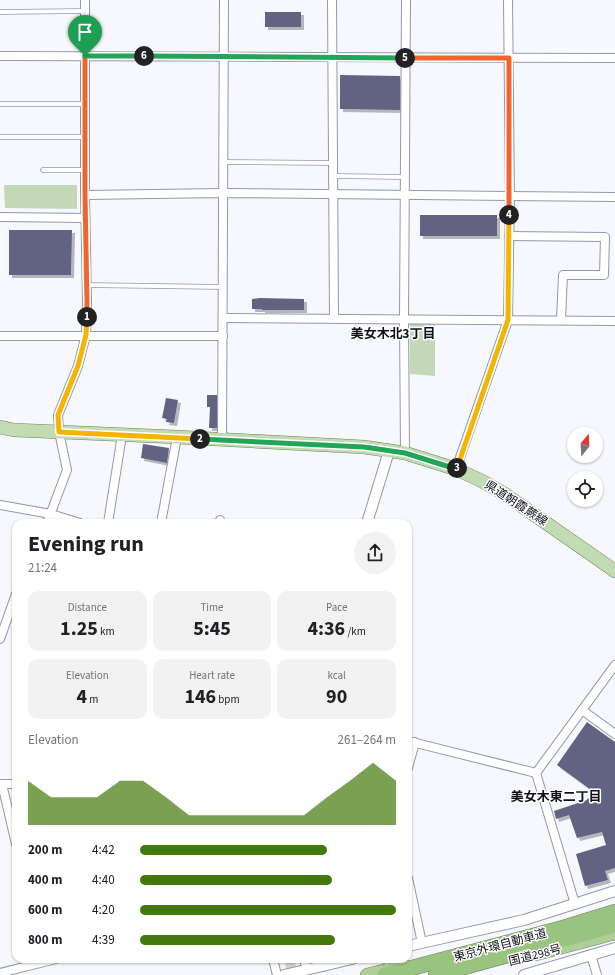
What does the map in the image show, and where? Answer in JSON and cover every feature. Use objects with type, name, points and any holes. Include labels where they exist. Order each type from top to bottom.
[{"type":"highway","name":"国道298号","points":[[412,963],[614,907]]},
{"type":"highway","name":"東京外環自動車道","points":[[385,975],[563,928],[614,907]]},
{"type":"highway","name":"東京外環自動車道","points":[[436,975],[615,925]]},
{"type":"highway","points":[[568,947],[615,934]]},
{"type":"highway","name":"国道298号","points":[[455,975],[568,947]]},
{"type":"highway","name":"国道298号","points":[[367,975],[411,963]]},
{"type":"main road","name":"県道朝霞蕨線","points":[[0,428],[14,430],[364,447],[405,453],[456,469],[482,481],[503,493],[614,568]]},
{"type":"street","points":[[49,519],[67,470],[59,432],[58,415],[78,366],[86,335],[85,0]]},
{"type":"street","points":[[222,440],[224,0]]},
{"type":"street","points":[[332,0],[334,318]]},
{"type":"street","points":[[405,453],[404,319],[406,0]]},
{"type":"street","points":[[456,469],[508,320],[510,197],[508,0]]},
{"type":"street","points":[[0,56],[615,58]]},
{"type":"street","points":[[85,195],[223,193],[333,196],[615,198]]},
{"type":"street","points":[[0,217],[85,218]]},
{"type":"street","points":[[509,236],[606,237],[604,275],[563,275],[561,320]]},
{"type":"street","points":[[223,318],[615,321]]},
{"type":"street","points":[[0,336],[223,336]]},
{"type":"street","points":[[109,519],[122,435]]},
{"type":"street","points":[[162,519],[177,437]]},
{"type":"street","points":[[367,519],[389,451]]},
{"type":"street","points":[[0,505],[51,514],[67,519]]},
{"type":"street","points":[[0,639],[3,623],[12,603]]},
{"type":"street","points":[[536,773],[615,665]]},
{"type":"street","points":[[582,710],[615,734]]},
{"type":"street","points":[[412,741],[536,773]]},
{"type":"street","points":[[536,773],[575,904]]},
{"type":"street","points":[[12,784],[1,784],[12,828]]},
{"type":"street","points":[[412,945],[524,920],[615,891]]},
{"type":"street","points":[[412,897],[422,943]]},
{"type":"street","points":[[524,975],[615,948]]},
{"type":"street","points":[[591,955],[597,975]]},
{"type":"street","points":[[0,973],[34,963]]},
{"type":"street","points":[[274,963],[277,975]]},
{"type":"street","points":[[305,963],[307,970]]},
{"type":"street","points":[[284,975],[336,963]]},
{"type":"street","points":[[398,963],[404,965]]},
{"type":"lane","points":[[0,12],[85,11]]},
{"type":"lane","points":[[0,104],[85,104]]},
{"type":"lane","points":[[0,137],[85,137]]},
{"type":"lane","points":[[223,162],[333,163]]},
{"type":"lane","points":[[43,170],[85,170]]},
{"type":"lane","points":[[333,176],[405,176]]},
{"type":"lane","points":[[87,286],[223,287]]},
{"type":"green space","points":[[4,185],[77,185],[77,209],[5,208]]},
{"type":"green space","points":[[435,321],[435,376],[410,374],[410,322]]},
{"type":"building","points":[[265,12],[301,12],[301,27],[265,27]]},
{"type":"building","points":[[340,75],[400,76],[400,110],[340,109]]},
{"type":"building","points":[[420,215],[497,215],[497,236],[420,236]]},
{"type":"building","points":[[9,230],[72,230],[71,275],[9,275]]},
{"type":"building","points":[[252,299],[304,299],[304,310],[252,309]]},
{"type":"building","points":[[207,395],[217,395],[217,428],[209,428],[210,407],[207,407]]},
{"type":"building","points":[[166,398],[178,400],[174,423],[166,422],[167,419],[162,418]]},
{"type":"building","points":[[143,444],[169,448],[167,463],[141,458]]},
{"type":"building","points":[[587,722],[615,742],[615,868],[605,871],[608,880],[585,886],[576,854],[606,845],[602,832],[577,838],[569,815],[556,819],[554,811],[598,795],[557,765]]},
{"type":"tunnel","points":[[290,963],[293,975]]},
{"type":"district","name":"美女木北3丁目","points":[[393,333]]},
{"type":"district","name":"美女木東二丁目","points":[[556,796]]},
{"type":"route","points":[[85,56],[509,58],[510,197],[508,320],[456,469],[405,453],[364,447],[59,432],[58,415],[78,366],[86,335],[85,56]]}]
